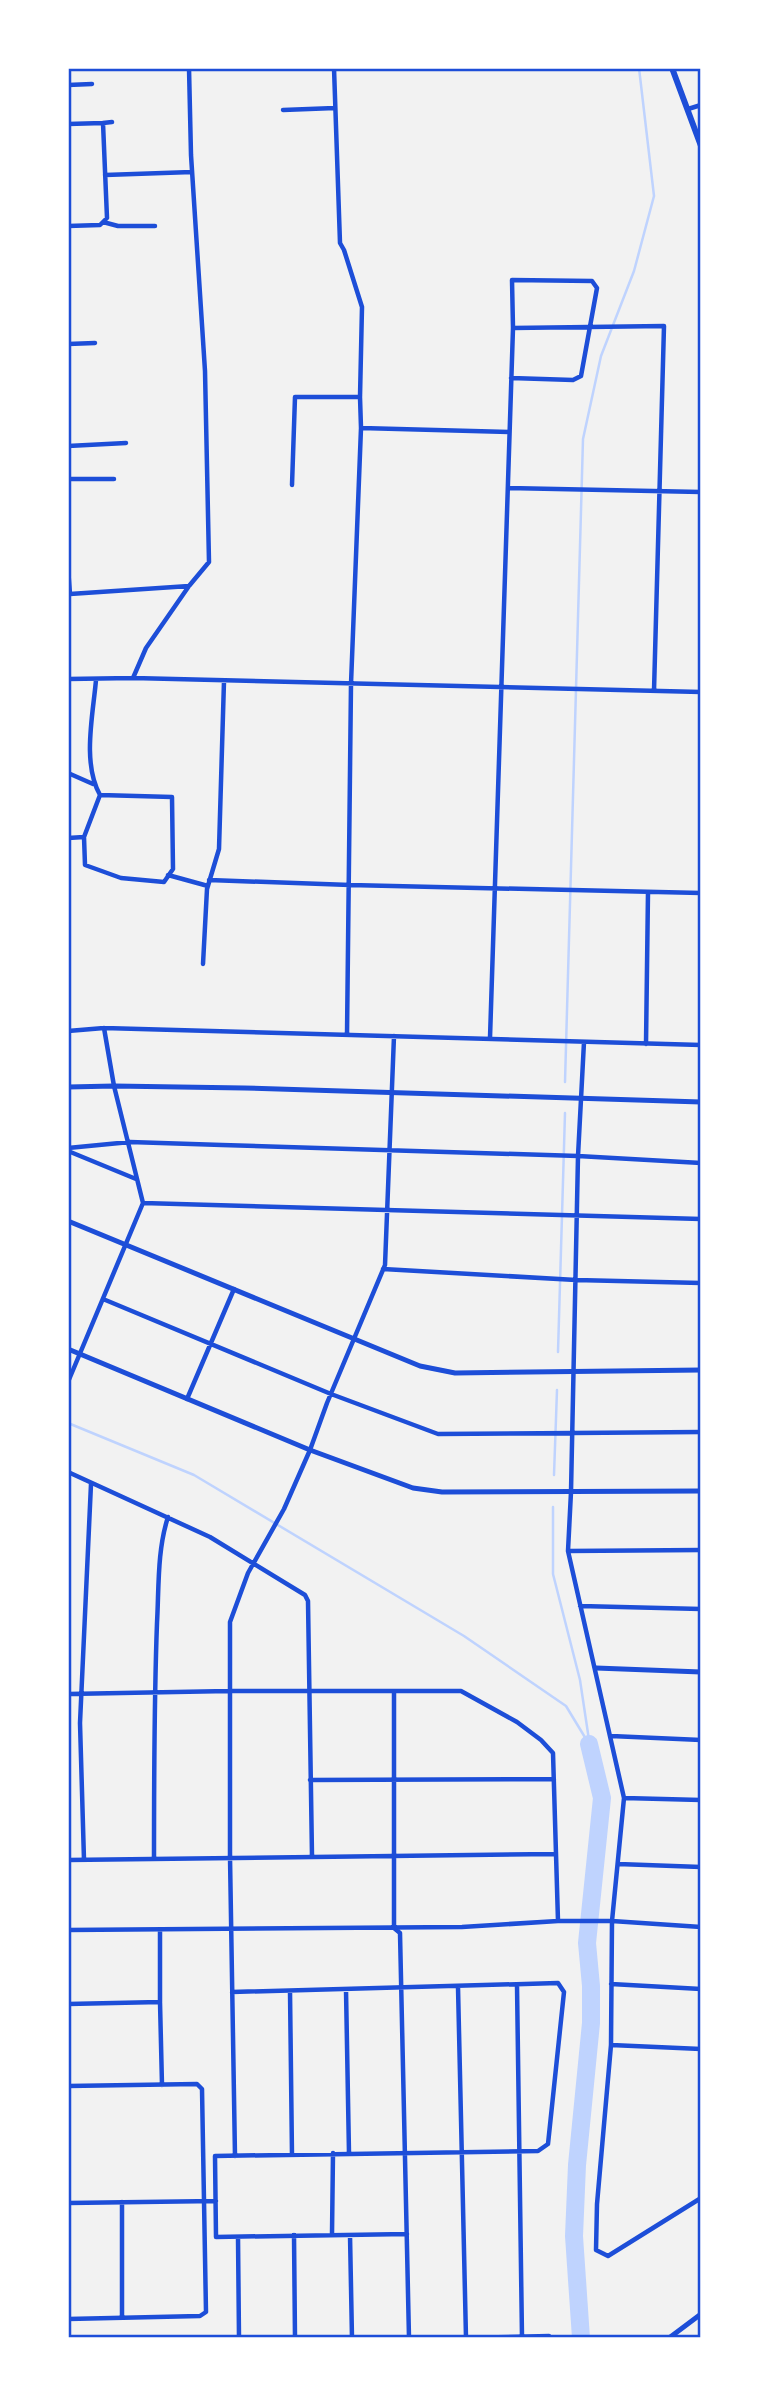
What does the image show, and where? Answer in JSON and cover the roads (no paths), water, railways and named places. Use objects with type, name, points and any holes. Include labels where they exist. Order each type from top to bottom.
[{"type":"main road","points":[[672,68],[701,146]]},
{"type":"street","points":[[133,678],[146,648],[209,562],[205,371],[192,172],[189,68]]},
{"type":"street","points":[[334,68],[340,243],[362,307],[361,428],[351,684],[351,885],[346,988],[347,1035]]},
{"type":"street","points":[[68,85],[92,83]]},
{"type":"street","points":[[688,109],[701,105]]},
{"type":"street","points":[[283,110],[335,108]]},
{"type":"street","points":[[68,124],[112,122]]},
{"type":"street","points":[[68,226],[100,225],[107,218],[103,123]]},
{"type":"street","points":[[105,175],[192,172]]},
{"type":"street","points":[[103,222],[118,226],[155,226]]},
{"type":"street","points":[[490,1038],[496,888],[509,432],[511,378],[513,328],[512,280],[592,281],[597,288],[581,376],[573,380],[511,378]]},
{"type":"street","points":[[513,328],[664,326],[654,691]]},
{"type":"street","points":[[68,344],[95,344]]},
{"type":"street","points":[[292,485],[295,397],[360,397]]},
{"type":"street","points":[[361,428],[509,432]]},
{"type":"street","points":[[68,446],[126,443]]},
{"type":"street","points":[[68,479],[114,479]]},
{"type":"street","points":[[508,488],[701,492]]},
{"type":"street","points":[[68,568],[69,594],[189,586]]},
{"type":"street","points":[[68,679],[133,678],[701,692]]},
{"type":"street","points":[[96,680],[90,746],[94,784],[100,795]]},
{"type":"street","points":[[203,964],[208,883],[219,849],[225,681]]},
{"type":"street","points":[[68,773],[94,784]]},
{"type":"street","points":[[100,795],[172,797],[173,869],[164,881],[121,878],[86,865],[83,837],[100,795]]},
{"type":"street","points":[[68,838],[83,837]]},
{"type":"street","points":[[169,875],[208,883],[701,893]]},
{"type":"street","points":[[646,1044],[648,892]]},
{"type":"street","points":[[68,1382],[143,1203],[114,1086],[104,1028]]},
{"type":"street","points":[[68,1031],[104,1028],[701,1045]]},
{"type":"street","points":[[235,2156],[230,1857],[230,1622],[253,1563],[284,1509],[310,1450],[383,1269],[388,1211],[394,1036]]},
{"type":"street","points":[[584,1042],[578,1156],[568,1550],[624,1798],[612,1921],[611,2045],[597,2204],[596,2250],[608,2256],[701,2198]]},
{"type":"street","points":[[68,1087],[701,1102]]},
{"type":"street","points":[[68,1149],[130,1142],[578,1156],[701,1164]]},
{"type":"street","points":[[68,1149],[137,1179]]},
{"type":"street","points":[[143,1203],[701,1219]]},
{"type":"street","points":[[68,1221],[420,1366],[454,1373],[701,1370]]},
{"type":"street","points":[[383,1269],[567,1280],[701,1283]]},
{"type":"street","points":[[187,1399],[234,1289]]},
{"type":"street","points":[[103,1299],[331,1394],[438,1434],[701,1432]]},
{"type":"street","points":[[68,1349],[310,1450],[413,1488],[442,1492],[701,1491]]},
{"type":"street","points":[[68,1472],[168,1517],[305,1595],[308,1601],[312,1856]]},
{"type":"street","points":[[84,1860],[82,1694],[92,1484]]},
{"type":"street","points":[[154,1859],[154,1692],[159,1571],[163,1531],[168,1517]]},
{"type":"street","points":[[568,1550],[701,1550]]},
{"type":"street","points":[[580,1606],[701,1609]]},
{"type":"street","points":[[596,1668],[701,1672]]},
{"type":"street","points":[[68,1694],[229,1690],[461,1690],[517,1722],[553,1753],[558,1921]]},
{"type":"street","points":[[394,1691],[394,1928]]},
{"type":"street","points":[[611,1736],[701,1740]]},
{"type":"street","points":[[310,1780],[554,1779]]},
{"type":"street","points":[[624,1798],[701,1800]]},
{"type":"street","points":[[68,1860],[555,1854]]},
{"type":"street","points":[[618,1864],[701,1867]]},
{"type":"street","points":[[68,1930],[462,1927],[558,1921],[612,1921],[701,1927]]},
{"type":"street","points":[[394,1928],[400,1933],[409,2338]]},
{"type":"street","points":[[160,1930],[162,2085]]},
{"type":"street","points":[[232,1992],[558,1983],[564,1992],[548,2144],[538,2151],[215,2156],[216,2237],[408,2234]]},
{"type":"street","points":[[611,1984],[701,1989]]},
{"type":"street","points":[[517,1985],[522,2337]]},
{"type":"street","points":[[458,1987],[463,2152],[464,2338],[549,2336]]},
{"type":"street","points":[[346,1990],[349,2153]]},
{"type":"street","points":[[290,1991],[292,2155]]},
{"type":"street","points":[[68,2004],[160,2002]]},
{"type":"street","points":[[611,2045],[701,2049]]},
{"type":"street","points":[[68,2086],[197,2084],[202,2089],[206,2312],[200,2316],[68,2319]]},
{"type":"street","points":[[332,2234],[333,2153]]},
{"type":"street","points":[[68,2203],[216,2201]]},
{"type":"street","points":[[122,2202],[122,2317]]},
{"type":"street","points":[[293,2235],[295,2338]]},
{"type":"street","points":[[350,2235],[352,2338]]},
{"type":"street","points":[[238,2236],[239,2338]]},
{"type":"street","points":[[669,2338],[701,2314]]},
{"type":"waterway","points":[[565,1082],[583,439],[601,356],[634,271],[654,196],[639,68]]},
{"type":"waterway","points":[[558,1352],[565,1113]]},
{"type":"waterway","points":[[554,1475],[557,1390]]},
{"type":"waterway","points":[[68,1423],[194,1475],[464,1636],[566,1706],[589,1744]]},
{"type":"waterway","points":[[553,1507],[553,1574],[580,1680],[589,1740]]},
{"type":"waterway","points":[[581,2338],[574,2236],[577,2165],[591,2023],[587,1943],[602,1798],[589,1744]]}]
